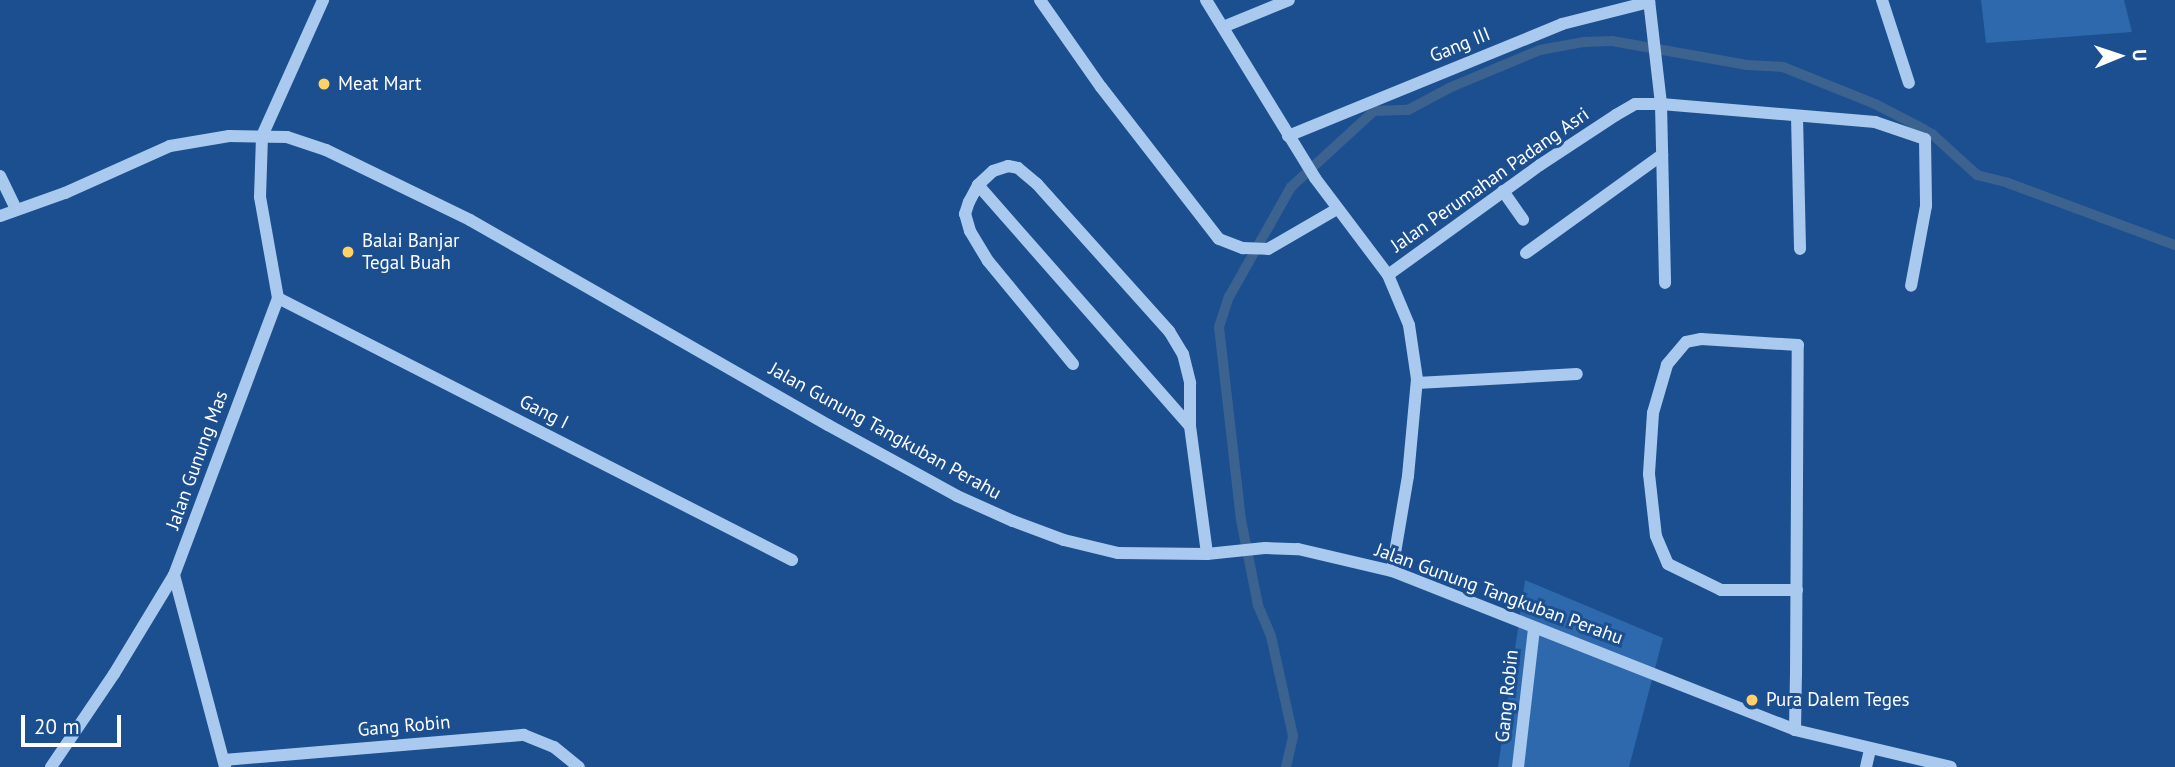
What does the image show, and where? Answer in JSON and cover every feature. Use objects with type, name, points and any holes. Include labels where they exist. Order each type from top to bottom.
[{"type":"street","points":[[278,298],[260,197],[262,136],[323,0]]},
{"type":"street","points":[[1040,0],[1101,87],[1219,239],[1243,248],[1268,249],[1337,209]]},
{"type":"street","points":[[1206,0],[1315,178],[1388,275]]},
{"type":"street","points":[[1223,27],[1289,0]]},
{"type":"street","points":[[1882,0],[1909,83]]},
{"type":"street","points":[[1649,1],[1661,104],[1665,282]]},
{"type":"street","name":"Gang III","points":[[1292,142],[1562,24],[1649,1]]},
{"type":"street","name":"Jalan Perumahan Padang Asri","points":[[1392,571],[1408,476],[1417,383],[1409,325],[1388,275],[1503,191],[1635,104],[1875,122],[1925,139],[1926,206],[1911,286]]},
{"type":"street","points":[[1797,116],[1800,249]]},
{"type":"street","name":"Jalan Gunung Tangkuban Perahu","points":[[0,216],[65,193],[170,146],[229,136],[287,137],[326,150],[470,220],[828,425],[957,496],[1013,521],[1064,540],[1118,553],[1207,554],[1265,548],[1326,554],[1392,571],[1796,730],[1870,750],[1951,767]]},
{"type":"street","points":[[1526,253],[1662,155]]},
{"type":"street","points":[[1073,363],[988,261],[970,231],[965,214],[978,185],[993,172],[1008,166],[1018,168],[1037,184],[1170,331],[1183,354],[1190,383],[1190,426],[1207,554]]},
{"type":"street","points":[[0,176],[16,209]]},
{"type":"street","points":[[978,185],[1190,426]]},
{"type":"street","points":[[1503,191],[1523,220]]},
{"type":"street","name":"Gang I","points":[[278,298],[792,560]]},
{"type":"street","name":"Jalan Gunung Mas","points":[[51,767],[114,674],[174,575],[278,298]]},
{"type":"street","points":[[1796,730],[1797,590],[1798,345],[1701,339],[1686,342],[1667,366],[1653,413],[1648,474],[1656,536],[1668,564],[1721,590],[1797,590]]},
{"type":"street","points":[[1417,383],[1577,374]]},
{"type":"street","points":[[174,575],[224,764]]},
{"type":"street","name":"Gang Robin","points":[[1518,767],[1534,629]]},
{"type":"street","name":"Gang Robin","points":[[224,764],[524,735],[554,747],[579,767]]},
{"type":"street","points":[[1866,767],[1870,750]]},
{"type":"shaded area","points":[[1981,0],[2124,0],[2132,32],[1986,43]]},
{"type":"shaded area","points":[[1525,580],[1663,638],[1629,767],[1498,767]]},
{"type":"waterway","points":[[1286,767],[1293,736],[1271,636],[1258,605],[1241,520],[1219,327],[1229,297],[1291,187],[1374,111],[1408,110],[1449,88],[1540,50],[1584,42],[1612,41],[1747,65],[1783,67],[1875,104],[1918,126],[1932,134],[1977,175],[2008,183],[2175,245]]},
{"type":"place","name":"Meat Mart","points":[[324,84]]},
{"type":"place","name":"Balai Banjar Tegal Buah","points":[[348,252]]},
{"type":"place","name":"Pura Dalem Teges","points":[[1752,700]]}]
